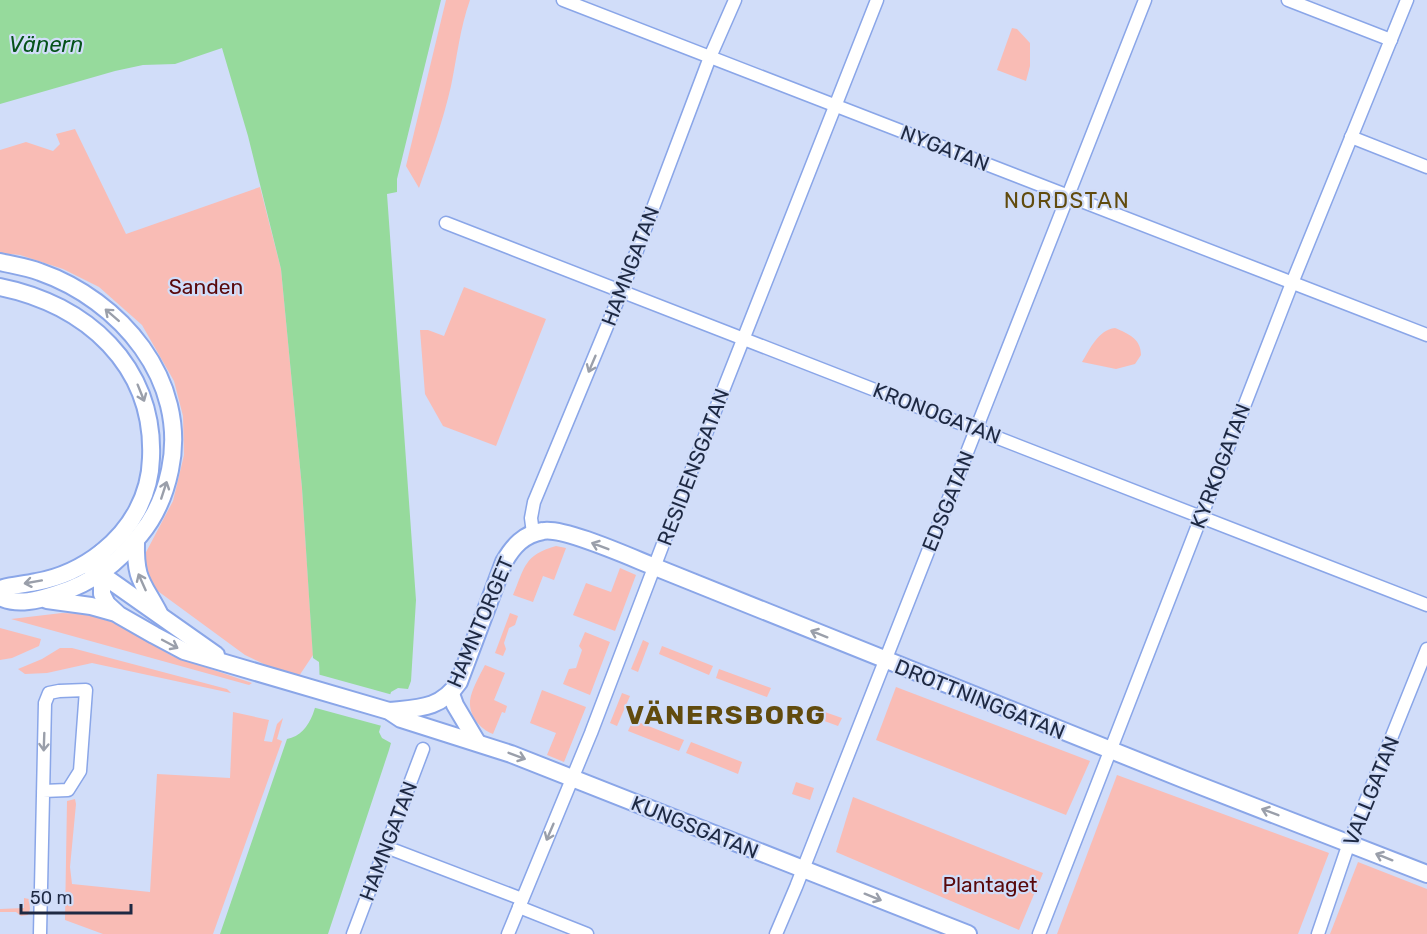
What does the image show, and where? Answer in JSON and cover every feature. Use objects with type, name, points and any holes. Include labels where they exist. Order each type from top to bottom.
[{"type":"street","name":"NYGATAN","points":[[563,0],[1427,335]]},
{"type":"street","name":"HAMNGATAN","points":[[533,533],[531,518],[534,502],[622,290],[735,0]]},
{"type":"street","name":"RESIDENSGATAN","points":[[508,934],[572,778],[877,0]]},
{"type":"street","name":"EDSGATAN","points":[[776,934],[1145,0]]},
{"type":"street","points":[[1288,0],[1391,40]]},
{"type":"street","name":"KYRKOGATAN","points":[[1039,934],[1292,283],[1407,0]]},
{"type":"street","points":[[1351,136],[1427,167]]},
{"type":"street","name":"KRONOGATAN","points":[[446,223],[1427,605]]},
{"type":"street","points":[[0,262],[39,271],[58,279],[90,297],[132,334],[151,360],[167,397],[172,422],[173,452],[166,487],[159,507],[149,525],[115,563],[101,574],[76,587],[40,599],[9,602],[0,597]]},
{"type":"street","points":[[0,287],[41,298],[84,322],[121,356],[143,396],[152,439],[151,473],[134,518],[102,552],[63,575]]},
{"type":"street","name":"DROTTNINGGATAN","points":[[533,533],[545,530],[571,535],[655,567],[884,661],[1427,874]]},
{"type":"street","name":"HAMNTORGET","points":[[389,711],[422,708],[451,694],[459,682],[504,562],[522,539],[533,533]]},
{"type":"street","points":[[136,541],[136,567],[139,579],[163,619]]},
{"type":"street","points":[[102,552],[102,594],[107,604],[119,615]]},
{"type":"street","points":[[0,589],[9,585],[36,582],[63,575],[85,572],[101,574],[227,663]]},
{"type":"street","points":[[40,599],[91,606],[119,615],[184,651],[389,711]]},
{"type":"street","name":"VALLGATAN","points":[[1318,934],[1349,843],[1427,649]]},
{"type":"street","points":[[40,934],[43,791],[45,703],[49,693],[86,690],[80,771],[68,790],[43,791]]},
{"type":"street","points":[[451,694],[477,742]]},
{"type":"street","name":"KUNGSGATAN","points":[[389,711],[400,719],[477,742],[968,934]]},
{"type":"street","name":"HAMNGATAN","points":[[353,934],[423,749]]},
{"type":"street","points":[[386,847],[520,903],[587,934]]},
{"type":"green space","points":[[446,0],[470,0],[461,32],[448,99],[419,188],[406,166]]},
{"type":"green space","points":[[1012,28],[1017,29],[1030,43],[1030,66],[1026,81],[997,70]]},
{"type":"green space","name":"Sanden","points":[[75,129],[126,234],[260,187],[281,269],[302,488],[313,655],[299,676],[270,667],[245,655],[155,589],[146,571],[144,556],[173,501],[184,455],[183,416],[174,381],[142,325],[99,287],[63,269],[20,255],[0,253],[0,150],[26,142],[53,151],[60,144],[56,134]]},
{"type":"green space","points":[[464,287],[546,319],[496,446],[443,426],[425,394],[420,330],[428,330],[444,336]]},
{"type":"green space","points":[[1115,328],[1129,335],[1139,345],[1141,355],[1135,364],[1116,369],[1082,362],[1099,336]]},
{"type":"green space","points":[[556,546],[566,548],[554,580],[543,576],[533,602],[513,595],[523,570],[531,558]]},
{"type":"green space","points":[[620,568],[636,575],[615,631],[573,615],[586,583],[611,592]]},
{"type":"green space","points":[[62,613],[88,614],[120,625],[172,656],[252,683],[249,685],[11,619]]},
{"type":"green space","points":[[510,613],[518,616],[515,625],[509,628],[503,656],[495,653]]},
{"type":"green space","points":[[0,628],[41,639],[39,646],[12,658],[0,660]]},
{"type":"green space","points":[[585,632],[610,642],[590,695],[563,684],[569,669],[576,668],[582,650],[579,646]]},
{"type":"green space","points":[[643,640],[649,643],[638,672],[631,669]]},
{"type":"green space","points":[[662,646],[713,666],[709,675],[659,654]]},
{"type":"green space","points":[[60,648],[72,648],[227,689],[231,693],[92,663],[47,673],[25,674],[18,669]]},
{"type":"green space","points":[[485,665],[505,673],[494,700],[507,706],[493,734],[476,721],[470,707],[472,692]]},
{"type":"green space","points":[[719,669],[771,688],[767,697],[716,678]]},
{"type":"green space","name":"Plantaget","points":[[896,687],[1090,761],[1066,815],[876,740]]},
{"type":"green space","points":[[542,690],[586,707],[564,762],[547,755],[556,733],[530,723]]},
{"type":"green space","points":[[622,693],[630,696],[617,726],[610,723]]},
{"type":"green space","points":[[822,711],[842,718],[838,726],[819,719]]},
{"type":"green space","points":[[233,712],[269,720],[264,741],[272,742],[277,724],[283,718],[277,739],[282,741],[213,934],[103,934],[65,920],[67,801],[75,799],[76,804],[70,867],[72,884],[150,892],[157,774],[230,778]]},
{"type":"green space","points":[[633,720],[684,740],[679,751],[628,731]]},
{"type":"green space","points":[[691,742],[742,762],[738,774],[686,753]]},
{"type":"green space","points":[[1117,775],[1329,853],[1298,934],[1057,934]]},
{"type":"green space","points":[[796,782],[814,788],[810,800],[792,794]]},
{"type":"green space","name":"Plantaget","points":[[853,797],[1043,873],[1019,930],[836,852]]},
{"type":"green space","points":[[1358,862],[1427,889],[1427,934],[1330,934]]},
{"type":"green space","points":[[24,898],[29,899],[28,915],[0,912],[0,909],[24,908]]},
{"type":"water","name":"Vänern","points":[[0,0],[441,0],[397,179],[397,192],[387,194],[416,600],[411,681],[408,689],[398,688],[391,692],[379,732],[382,738],[391,743],[328,934],[220,934],[287,739],[297,735],[311,719],[319,684],[319,662],[313,658],[302,488],[281,269],[248,136],[222,48],[175,64],[143,65],[115,71],[0,104]]},
{"type":"pier","points":[[317,674],[393,695],[382,726],[312,707]]},
{"type":"district","name":"NORDSTAN","points":[[1067,200]]},
{"type":"district","name":"VÄNERSBORG","points":[[726,715]]}]
